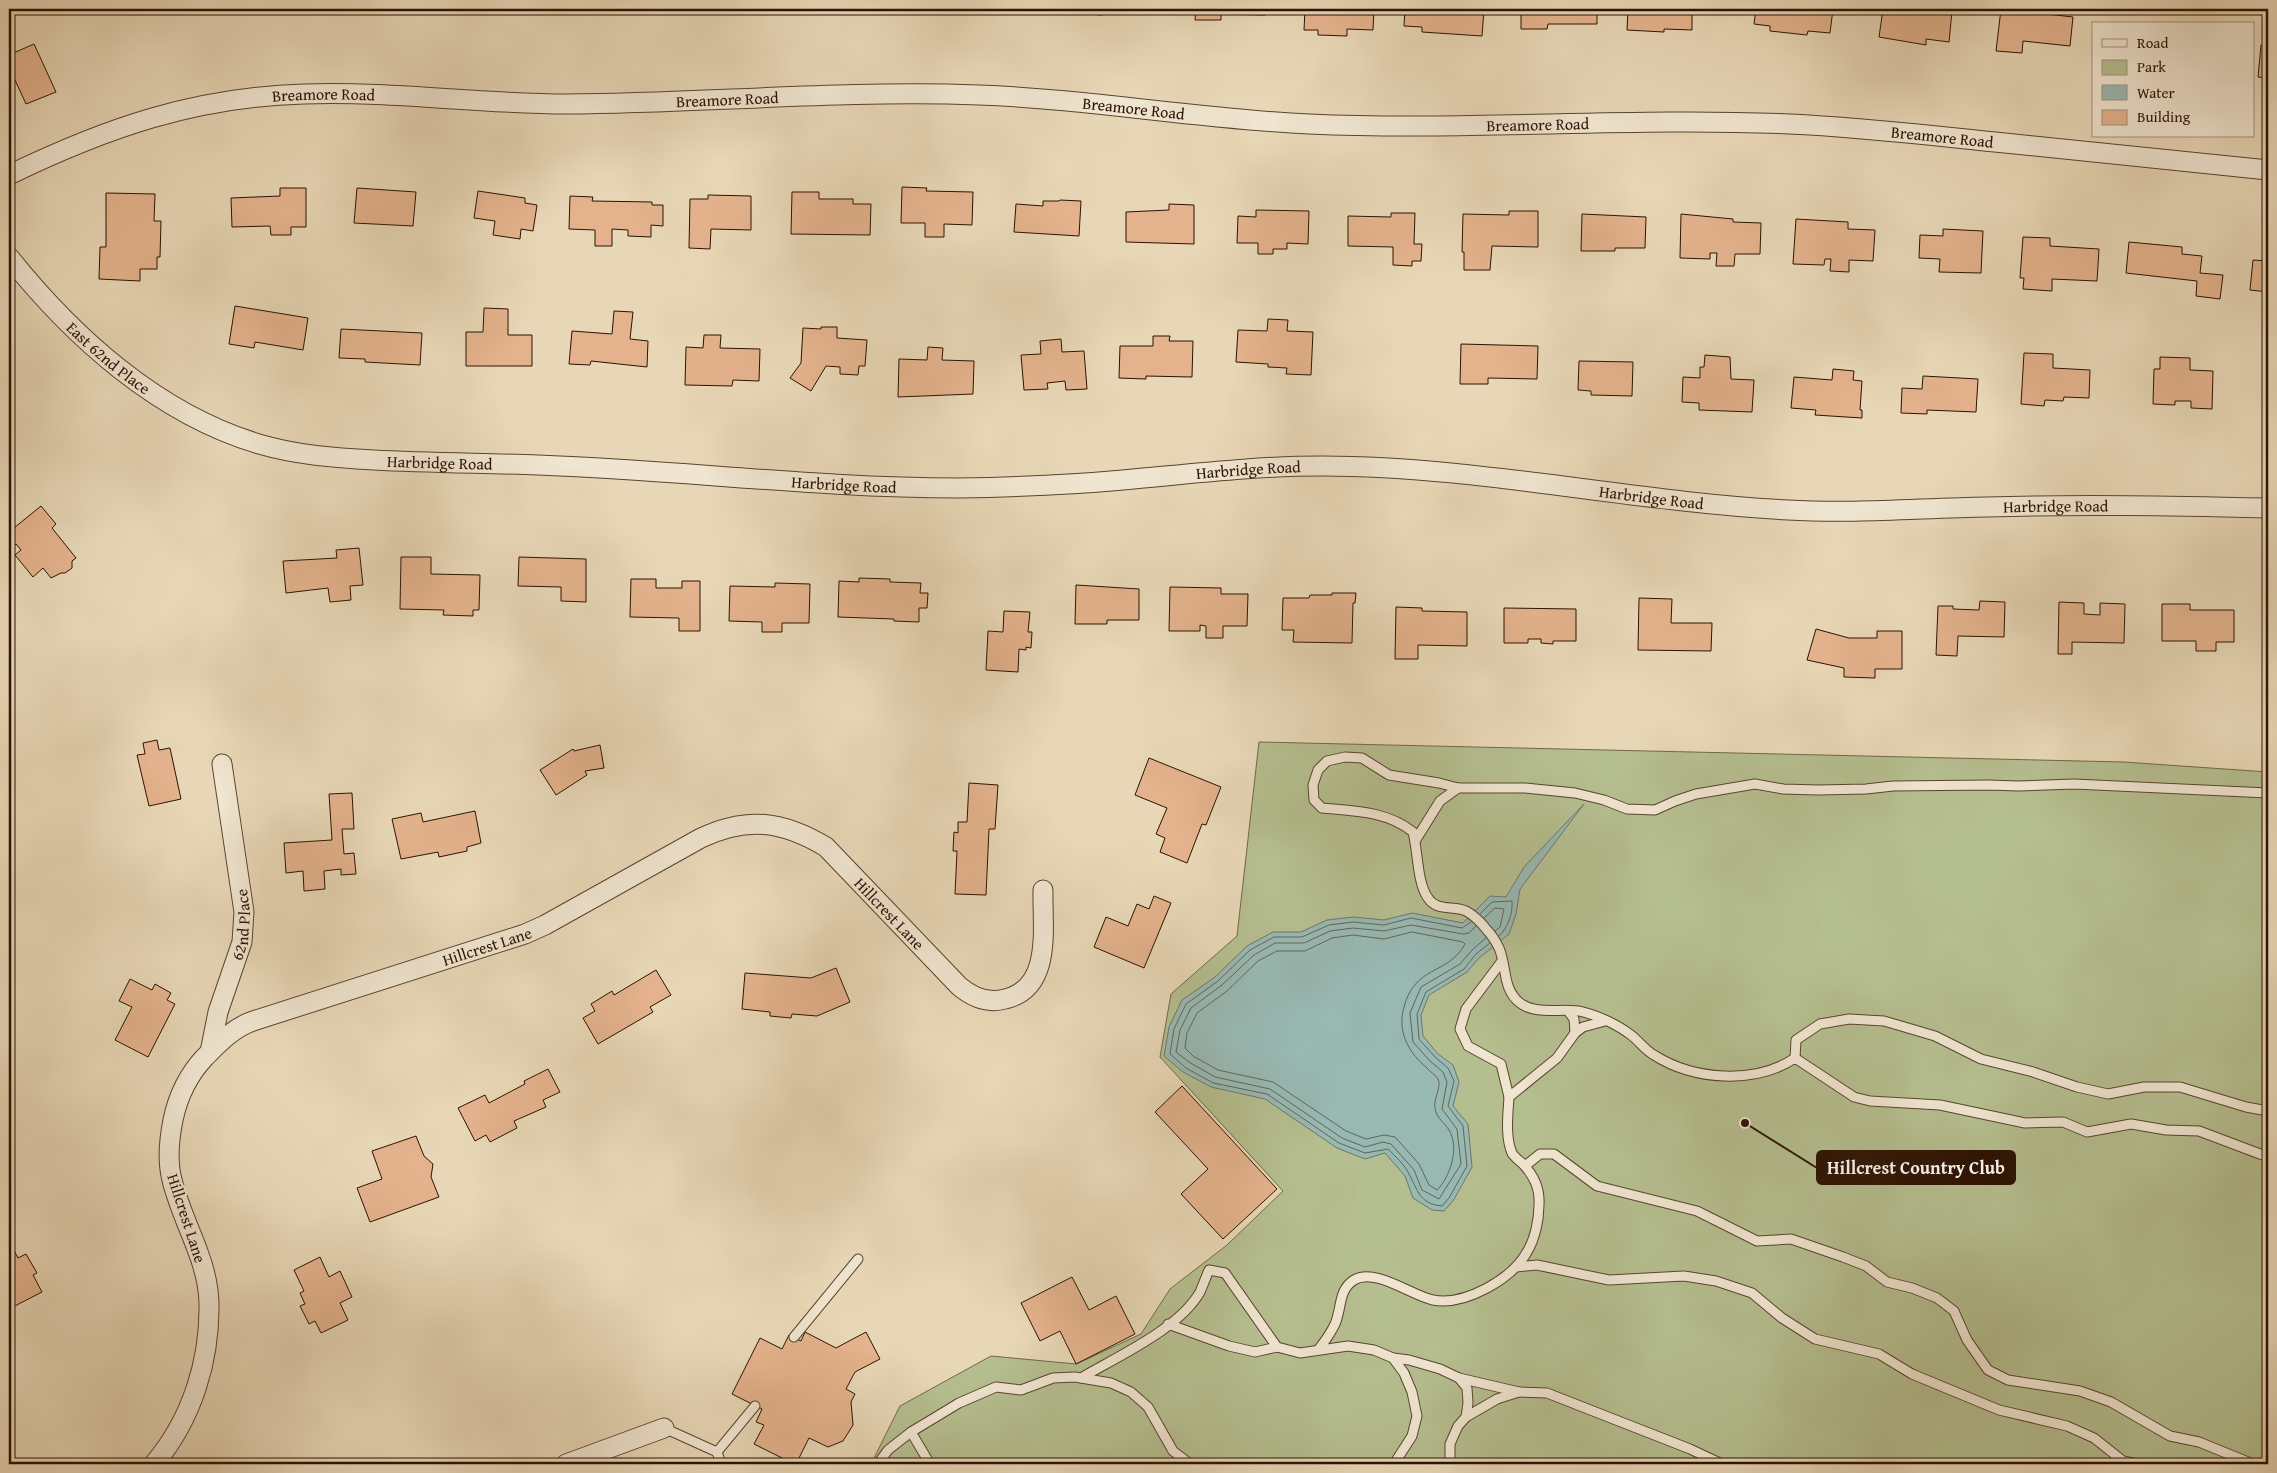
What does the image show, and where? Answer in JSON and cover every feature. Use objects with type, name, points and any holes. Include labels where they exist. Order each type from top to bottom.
[{"type":"street","name":"Breamore Road","points":[[9,175],[87,139],[149,118],[230,100],[324,94],[563,104],[960,95],[1036,99],[1217,117],[1329,125],[1702,122],[1787,124],[1895,132],[2268,170]]},
{"type":"street","name":"East 62nd Place","points":[[9,257],[43,299],[105,356],[165,399],[200,420],[230,434]]},
{"type":"street","name":"Harbridge Road","points":[[230,434],[282,450],[335,458],[543,465],[878,486],[961,488],[1034,486],[1264,467],[1338,466],[1429,471],[1722,505],[1787,510],[1898,511],[2056,505],[2268,508]]},
{"type":"street","name":"62nd Place","points":[[210,1052],[218,1012],[243,932],[244,912],[222,764]]},
{"type":"street","name":"Hillcrest Lane","points":[[154,1464],[164,1452],[188,1412],[201,1376],[208,1339],[209,1302],[205,1273],[177,1197],[169,1162],[170,1135],[177,1103],[190,1075],[224,1038],[246,1024],[525,934],[545,925],[701,838],[717,830],[736,825],[755,824],[783,827],[801,833],[826,847],[959,986],[966,992],[984,1000],[1002,1000],[1020,993],[1037,972],[1042,954],[1043,890]]},
{"type":"street","points":[[566,1464],[664,1428]]},
{"type":"lane","points":[[1795,1058],[1768,1072],[1734,1075],[1707,1074],[1678,1068],[1652,1054],[1630,1034],[1583,1012],[1538,1010],[1520,1004],[1510,991],[1504,975],[1500,949],[1486,929],[1466,911],[1442,908],[1428,899],[1422,885],[1413,832],[1402,823],[1383,815],[1322,808],[1314,800],[1313,785],[1318,770],[1327,761],[1345,757],[1362,758],[1389,775],[1439,782],[1458,788],[1525,788],[1575,793],[1604,800],[1627,809],[1655,810],[1675,800],[1696,794],[1756,784],[1818,790],[1866,790],[1893,786],[2091,784],[2268,792]]},
{"type":"lane","points":[[1416,841],[1440,801],[1458,788]]},
{"type":"lane","points":[[1319,1349],[1336,1322],[1343,1291],[1356,1279],[1372,1277],[1432,1300],[1452,1301],[1468,1296],[1497,1282],[1516,1267],[1528,1252],[1537,1226],[1538,1186],[1525,1166],[1513,1154],[1507,1127],[1509,1096],[1502,1064],[1468,1046],[1460,1029],[1466,1009],[1502,961]]},
{"type":"lane","points":[[1568,1011],[1574,1019],[1575,1033]]},
{"type":"lane","points":[[1795,1058],[1796,1040],[1820,1024],[1849,1019],[1884,1022],[1934,1036],[1981,1059],[2033,1072],[2077,1087],[2108,1094],[2144,1087],[2180,1087],[2246,1107],[2268,1111]]},
{"type":"lane","points":[[1509,1096],[1538,1075],[1556,1058],[1575,1033],[1583,1027],[1605,1021]]},
{"type":"lane","points":[[1795,1058],[1854,1097],[1870,1101],[1940,1104],[1968,1109],[1993,1118],[2025,1124],[2063,1122],[2087,1132],[2131,1124],[2166,1130],[2199,1131],[2268,1157]]},
{"type":"lane","points":[[1525,1166],[1540,1154],[1554,1154],[1597,1186],[1697,1211],[1758,1241],[1791,1239],[1866,1266],[1887,1282],[1912,1288],[1943,1302],[1954,1311],[1968,1340],[1988,1370],[2008,1380],[2080,1391],[2095,1396],[2111,1402],[2170,1436],[2199,1442],[2254,1464]]},
{"type":"lane","points":[[794,1337],[858,1259]]},
{"type":"lane","points":[[1516,1267],[1537,1265],[1609,1280],[1684,1276],[1716,1281],[1752,1293],[1782,1318],[1815,1340],[1879,1354],[1912,1374],[1999,1410],[2066,1426],[2094,1438],[2123,1460],[2138,1464]]},
{"type":"lane","points":[[1081,1378],[1154,1335],[1182,1313],[1199,1292],[1208,1270],[1225,1273],[1277,1347]]},
{"type":"lane","points":[[1168,1324],[1255,1352],[1277,1347],[1300,1352],[1348,1346],[1374,1350],[1393,1358],[1409,1360],[1440,1369],[1459,1378],[1519,1392],[1547,1393],[1690,1449],[1722,1464]]},
{"type":"lane","points":[[1393,1358],[1407,1380],[1417,1416],[1412,1436],[1394,1464]]},
{"type":"lane","points":[[878,1464],[888,1450],[911,1432],[959,1403],[996,1387],[1021,1390],[1054,1378],[1081,1378],[1111,1383],[1131,1392],[1148,1407],[1173,1451],[1190,1464]]},
{"type":"lane","points":[[1459,1378],[1467,1388],[1468,1403],[1466,1417]]},
{"type":"lane","points":[[1450,1464],[1450,1444],[1458,1426],[1466,1417],[1489,1403],[1519,1392]]},
{"type":"lane","points":[[717,1452],[755,1406]]},
{"type":"lane","points":[[664,1428],[717,1452]]},
{"type":"lane","points":[[911,1432],[930,1464]]},
{"type":"lane","points":[[717,1452],[720,1464]]},
{"type":"green space","points":[[1259,742],[2124,762],[2268,772],[2268,1464],[871,1464],[900,1406],[991,1356],[1076,1364],[1141,1334],[1170,1289],[1227,1245],[1283,1191],[1160,1057],[1171,994],[1237,936]]},
{"type":"water","points":[[1584,804],[1520,889],[1516,914],[1509,934],[1479,958],[1467,972],[1429,995],[1421,1015],[1423,1036],[1438,1054],[1453,1065],[1459,1082],[1453,1106],[1468,1124],[1472,1167],[1453,1201],[1444,1211],[1432,1210],[1413,1198],[1405,1176],[1385,1153],[1365,1159],[1337,1148],[1265,1099],[1211,1087],[1183,1072],[1164,1056],[1169,1027],[1182,1000],[1215,977],[1247,946],[1273,932],[1301,932],[1327,920],[1353,917],[1384,920],[1412,913],[1463,923],[1490,896],[1506,897],[1524,867]]},
{"type":"building","points":[[292,9],[322,9],[322,11],[291,11]]},
{"type":"building","points":[[406,9],[433,9],[433,11]]},
{"type":"building","points":[[519,9],[545,9],[545,14],[519,13]]},
{"type":"building","points":[[651,9],[701,9],[701,13],[651,11]]},
{"type":"building","points":[[1074,9],[1103,9],[1102,15],[1074,13]]},
{"type":"building","points":[[1196,9],[1265,9],[1265,15],[1221,14],[1221,20],[1195,20]]},
{"type":"building","points":[[1305,9],[1374,9],[1373,30],[1347,29],[1347,36],[1318,35],[1318,30],[1304,30]]},
{"type":"building","points":[[1405,9],[1484,9],[1482,36],[1422,32],[1422,27],[1404,26]]},
{"type":"building","points":[[1521,9],[1597,9],[1597,24],[1548,24],[1547,29],[1521,29]]},
{"type":"building","points":[[1628,9],[1692,9],[1692,30],[1664,29],[1664,32],[1627,30]]},
{"type":"building","points":[[1756,9],[1833,9],[1830,33],[1808,31],[1807,35],[1770,31],[1770,26],[1754,24]]},
{"type":"building","points":[[1883,9],[1952,11],[1949,42],[1926,39],[1926,45],[1879,37]]},
{"type":"building","points":[[2001,9],[2020,9],[2020,11],[2073,17],[2070,46],[2023,41],[2022,53],[1996,51]]},
{"type":"building","points":[[34,44],[56,92],[26,104],[9,67],[9,55]]},
{"type":"building","points":[[2261,45],[2268,46],[2268,78],[2258,77]]},
{"type":"building","points":[[902,187],[927,188],[926,191],[973,192],[972,225],[944,224],[944,237],[925,237],[925,223],[901,223]]},
{"type":"building","points":[[280,188],[306,188],[306,227],[291,227],[291,235],[271,235],[270,226],[232,227],[231,198],[280,196]]},
{"type":"building","points":[[357,188],[416,192],[413,226],[354,223]]},
{"type":"building","points":[[478,191],[525,198],[525,203],[537,205],[533,231],[521,229],[520,239],[493,235],[495,221],[474,218]]},
{"type":"building","points":[[792,192],[819,192],[819,199],[853,199],[853,204],[871,204],[870,235],[791,234]]},
{"type":"building","points":[[106,193],[155,194],[154,221],[161,221],[160,257],[157,257],[157,269],[140,269],[140,281],[99,279],[100,247],[106,247]]},
{"type":"building","points":[[708,195],[751,196],[751,230],[711,229],[710,249],[689,248],[690,199],[708,199]]},
{"type":"building","points":[[570,196],[593,197],[592,201],[652,202],[652,205],[663,205],[663,226],[651,225],[651,237],[628,236],[628,230],[612,229],[612,246],[595,246],[595,230],[569,229]]},
{"type":"building","points":[[1043,201],[1081,201],[1079,236],[1014,232],[1016,204],[1043,206]]},
{"type":"building","points":[[1169,204],[1194,205],[1194,244],[1126,242],[1126,212],[1169,210]]},
{"type":"building","points":[[1256,210],[1309,211],[1308,244],[1287,243],[1287,249],[1273,249],[1273,254],[1258,254],[1258,243],[1237,243],[1238,216],[1256,217]]},
{"type":"building","points":[[1509,211],[1538,211],[1538,247],[1492,246],[1490,270],[1464,270],[1464,252],[1462,252],[1463,214],[1509,215]]},
{"type":"building","points":[[1391,213],[1415,213],[1414,244],[1422,244],[1421,261],[1412,261],[1412,266],[1393,265],[1393,247],[1348,246],[1348,216],[1391,217]]},
{"type":"building","points":[[1582,214],[1646,217],[1645,248],[1615,248],[1615,251],[1581,251]]},
{"type":"building","points":[[1681,214],[1733,219],[1733,222],[1761,223],[1760,254],[1735,254],[1734,266],[1716,266],[1717,253],[1710,253],[1710,259],[1680,258]]},
{"type":"building","points":[[1796,219],[1848,222],[1848,229],[1875,230],[1873,261],[1849,260],[1849,272],[1830,271],[1831,259],[1825,259],[1824,265],[1793,264]]},
{"type":"building","points":[[1943,229],[1983,231],[1981,273],[1939,272],[1940,259],[1919,258],[1920,235],[1943,236]]},
{"type":"building","points":[[2023,237],[2050,238],[2050,246],[2099,249],[2097,281],[2052,279],[2052,291],[2023,289],[2024,278],[2020,278]]},
{"type":"building","points":[[2129,242],[2182,247],[2182,254],[2202,256],[2200,273],[2223,275],[2220,299],[2196,296],[2197,281],[2126,273]]},
{"type":"building","points":[[2253,260],[2268,261],[2268,292],[2250,290]]},
{"type":"building","points":[[235,306],[308,318],[303,350],[255,342],[254,348],[229,344]]},
{"type":"building","points":[[484,308],[508,309],[508,335],[532,335],[532,366],[466,366],[466,332],[483,332]]},
{"type":"building","points":[[614,311],[633,312],[630,339],[648,341],[647,367],[591,361],[590,365],[569,364],[572,331],[612,334]]},
{"type":"building","points":[[1268,319],[1288,320],[1287,331],[1313,332],[1311,375],[1286,374],[1287,368],[1268,367],[1268,364],[1236,362],[1238,330],[1267,331]]},
{"type":"building","points":[[821,327],[837,327],[837,338],[867,340],[865,366],[859,366],[858,375],[840,374],[840,367],[826,366],[811,391],[790,378],[801,363],[803,328],[821,329]]},
{"type":"building","points":[[341,329],[422,333],[420,365],[365,362],[365,359],[339,358]]},
{"type":"building","points":[[704,335],[721,335],[720,348],[760,349],[759,381],[733,380],[732,386],[685,385],[686,347],[703,348]]},
{"type":"building","points":[[1153,336],[1170,336],[1169,341],[1193,341],[1192,377],[1146,376],[1146,379],[1119,378],[1120,346],[1153,346]]},
{"type":"building","points":[[1061,339],[1062,352],[1084,351],[1087,389],[1066,390],[1065,381],[1047,383],[1048,389],[1024,390],[1021,355],[1041,354],[1040,341]]},
{"type":"building","points":[[1461,344],[1538,346],[1537,379],[1488,378],[1488,384],[1460,384]]},
{"type":"building","points":[[928,347],[943,348],[942,360],[974,361],[973,394],[898,397],[899,359],[927,360]]},
{"type":"building","points":[[2024,353],[2053,354],[2053,368],[2090,370],[2089,398],[2064,397],[2063,401],[2045,400],[2044,406],[2021,404]]},
{"type":"building","points":[[1705,355],[1730,357],[1731,379],[1754,380],[1752,412],[1699,410],[1699,403],[1682,402],[1683,377],[1700,378],[1700,367],[1704,367]]},
{"type":"building","points":[[2160,357],[2190,358],[2190,370],[2213,371],[2212,409],[2191,408],[2191,401],[2175,401],[2175,405],[2153,404],[2154,369],[2160,369]]},
{"type":"building","points":[[1579,361],[1633,362],[1632,396],[1591,395],[1591,391],[1578,390]]},
{"type":"building","points":[[1833,369],[1854,371],[1853,380],[1862,381],[1860,410],[1862,410],[1862,418],[1815,415],[1816,410],[1791,408],[1794,377],[1832,380]]},
{"type":"building","points":[[2267,374],[2268,402],[2265,402]]},
{"type":"building","points":[[1923,376],[1978,379],[1976,412],[1927,410],[1927,414],[1901,413],[1902,388],[1922,389]]},
{"type":"building","points":[[41,506],[56,524],[52,528],[76,558],[72,561],[72,568],[65,573],[51,578],[43,568],[33,577],[15,555],[21,550],[16,544],[12,547],[9,543],[9,532]]},
{"type":"building","points":[[359,548],[363,585],[350,586],[351,600],[330,602],[328,588],[286,593],[283,561],[337,558],[336,550]]},
{"type":"building","points":[[401,557],[431,557],[431,574],[480,575],[479,610],[473,610],[473,616],[443,615],[444,610],[400,609]]},
{"type":"building","points":[[519,557],[586,559],[586,602],[561,601],[561,587],[518,586]]},
{"type":"building","points":[[859,578],[921,583],[920,593],[928,593],[927,608],[919,608],[919,622],[838,617],[839,581],[859,582]]},
{"type":"building","points":[[631,579],[656,579],[656,588],[682,588],[682,581],[700,581],[700,631],[679,631],[679,618],[630,617]]},
{"type":"building","points":[[775,583],[810,584],[809,623],[782,623],[782,632],[762,632],[762,622],[729,621],[730,586],[775,587]]},
{"type":"building","points":[[1076,585],[1139,589],[1139,620],[1107,620],[1107,624],[1075,624]]},
{"type":"building","points":[[1170,587],[1221,588],[1221,594],[1248,594],[1247,626],[1223,626],[1223,638],[1206,638],[1206,626],[1200,625],[1200,631],[1169,631]]},
{"type":"building","points":[[1332,593],[1356,593],[1355,603],[1353,603],[1352,643],[1293,642],[1294,630],[1282,630],[1283,598],[1309,598],[1310,595],[1332,595]]},
{"type":"building","points":[[1639,598],[1672,599],[1671,623],[1712,623],[1711,651],[1638,650]]},
{"type":"building","points":[[1980,601],[2005,602],[2004,637],[1958,636],[1957,656],[1936,655],[1938,606],[1953,606],[1953,609],[1979,610]]},
{"type":"building","points":[[2059,602],[2084,603],[2084,614],[2100,615],[2100,603],[2125,604],[2124,643],[2072,642],[2072,654],[2058,654]]},
{"type":"building","points":[[2162,604],[2190,604],[2190,610],[2234,610],[2234,642],[2216,642],[2216,651],[2196,651],[2196,641],[2162,641]]},
{"type":"building","points":[[1396,607],[1422,608],[1422,611],[1467,612],[1467,646],[1418,645],[1418,659],[1395,659]]},
{"type":"building","points":[[1504,608],[1576,609],[1576,641],[1553,641],[1553,644],[1541,643],[1541,639],[1528,639],[1528,643],[1504,643]]},
{"type":"building","points":[[1004,611],[1030,612],[1028,632],[1032,632],[1031,648],[1026,647],[1026,650],[1019,649],[1018,672],[986,670],[988,631],[1003,632]]},
{"type":"building","points":[[1816,629],[1849,638],[1877,638],[1877,631],[1902,631],[1902,669],[1875,669],[1875,678],[1844,677],[1844,668],[1807,660]]},
{"type":"building","points":[[157,740],[159,750],[170,748],[181,799],[149,806],[137,755],[145,754],[143,743]]},
{"type":"building","points":[[600,745],[604,768],[585,771],[587,775],[556,795],[540,770],[573,749],[574,751]]},
{"type":"building","points":[[1149,758],[1221,787],[1206,825],[1202,824],[1187,863],[1160,852],[1165,838],[1156,834],[1167,808],[1135,795]]},
{"type":"building","points":[[969,783],[998,785],[995,829],[989,829],[986,895],[955,894],[957,851],[953,851],[954,832],[958,833],[958,822],[967,822]]},
{"type":"building","points":[[352,793],[354,829],[342,829],[344,854],[354,853],[356,874],[341,875],[341,869],[324,871],[325,889],[304,891],[303,871],[286,873],[284,843],[332,840],[329,794]]},
{"type":"building","points":[[475,811],[481,843],[467,847],[467,851],[439,857],[438,852],[401,859],[392,819],[421,813],[423,822]]},
{"type":"building","points":[[1154,896],[1171,903],[1144,968],[1094,947],[1106,917],[1128,926],[1137,904],[1149,909]]},
{"type":"building","points":[[836,968],[850,1002],[817,1016],[792,1014],[791,1018],[770,1016],[770,1012],[742,1009],[745,973],[811,978]]},
{"type":"building","points":[[656,970],[671,995],[650,1007],[653,1012],[598,1044],[583,1018],[595,1011],[591,1004],[612,991],[614,995]]},
{"type":"building","points":[[130,979],[152,990],[155,984],[171,993],[167,1000],[175,1004],[148,1057],[115,1040],[132,1007],[119,1001]]},
{"type":"building","points":[[548,1069],[560,1092],[543,1100],[546,1107],[514,1121],[517,1128],[490,1142],[486,1135],[475,1141],[458,1108],[485,1095],[489,1103],[525,1084],[524,1081]]},
{"type":"building","points":[[1182,1086],[1277,1189],[1223,1239],[1181,1194],[1208,1169],[1155,1112]]},
{"type":"building","points":[[9,1121],[11,1145],[9,1145]]},
{"type":"building","points":[[416,1136],[424,1156],[433,1164],[431,1177],[439,1197],[370,1222],[357,1188],[382,1179],[372,1151]]},
{"type":"building","points":[[9,1241],[18,1258],[26,1254],[37,1273],[33,1275],[42,1292],[9,1309]]},
{"type":"building","points":[[320,1257],[329,1277],[340,1271],[352,1297],[340,1303],[348,1320],[321,1333],[315,1321],[309,1324],[300,1306],[305,1304],[300,1293],[304,1291],[294,1270]]},
{"type":"building","points":[[1072,1277],[1089,1310],[1116,1296],[1135,1334],[1076,1364],[1060,1331],[1040,1341],[1021,1303]]},
{"type":"building","points":[[805,1332],[836,1348],[866,1332],[880,1359],[855,1372],[846,1389],[855,1394],[851,1402],[853,1425],[843,1441],[828,1447],[809,1438],[796,1464],[794,1464],[754,1444],[764,1425],[756,1422],[762,1409],[732,1394],[760,1338],[782,1349],[789,1335],[801,1341]]},
{"type":"place","name":"Hillcrest Country Club","points":[[1745,1123]]}]
